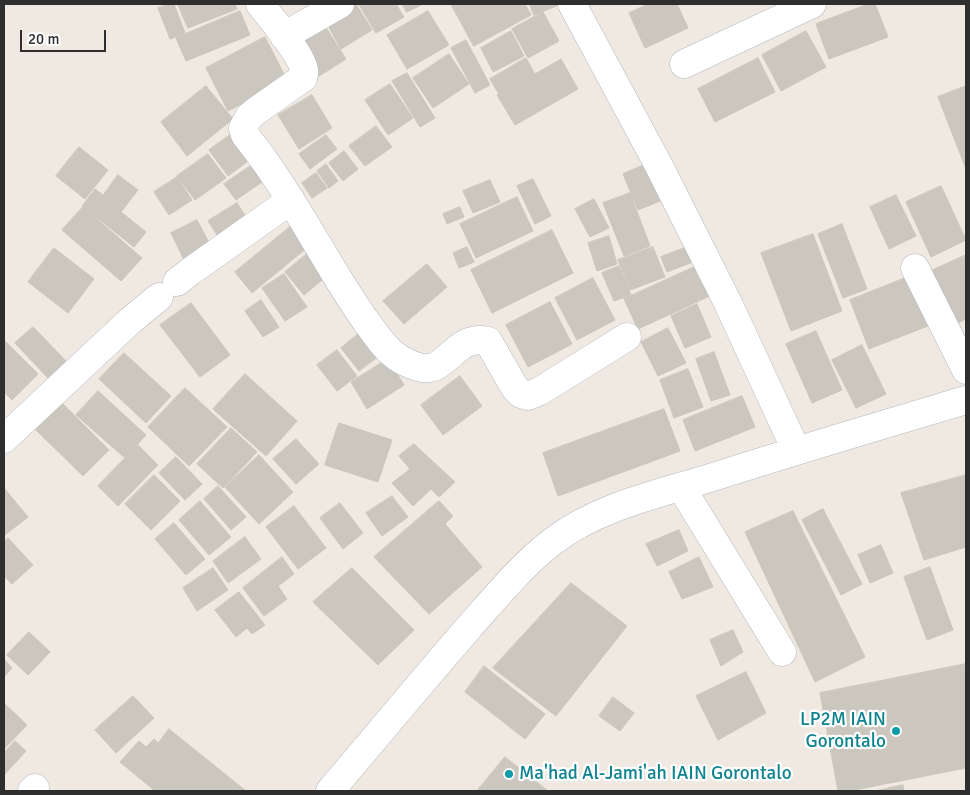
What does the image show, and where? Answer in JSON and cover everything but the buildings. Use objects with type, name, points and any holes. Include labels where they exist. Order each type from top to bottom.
[{"type":"street","points":[[260,4],[284,36],[303,65],[305,72],[303,78],[249,118],[243,128],[245,135],[290,200],[343,289],[383,344],[401,360],[419,367],[428,368],[436,366],[468,341],[478,339],[488,341],[515,388],[521,394],[528,396],[627,337]]},
{"type":"street","points":[[284,36],[340,4]]},
{"type":"street","points":[[572,4],[659,166],[724,295],[796,450]]},
{"type":"street","points":[[684,64],[812,4]]},
{"type":"street","points":[[5,435],[130,321],[168,289],[290,200]]},
{"type":"street","points":[[915,268],[966,370]]},
{"type":"street","points":[[330,791],[510,581],[551,542],[586,520],[644,498],[796,450],[966,400]]},
{"type":"street","points":[[681,487],[782,652]]},
{"type":"place","name":"LP2M IAIN Gorontalo","points":[[896,731]]},
{"type":"place","name":"Ma'had Al-Jami'ah IAIN Gorontalo","points":[[509,774]]}]
